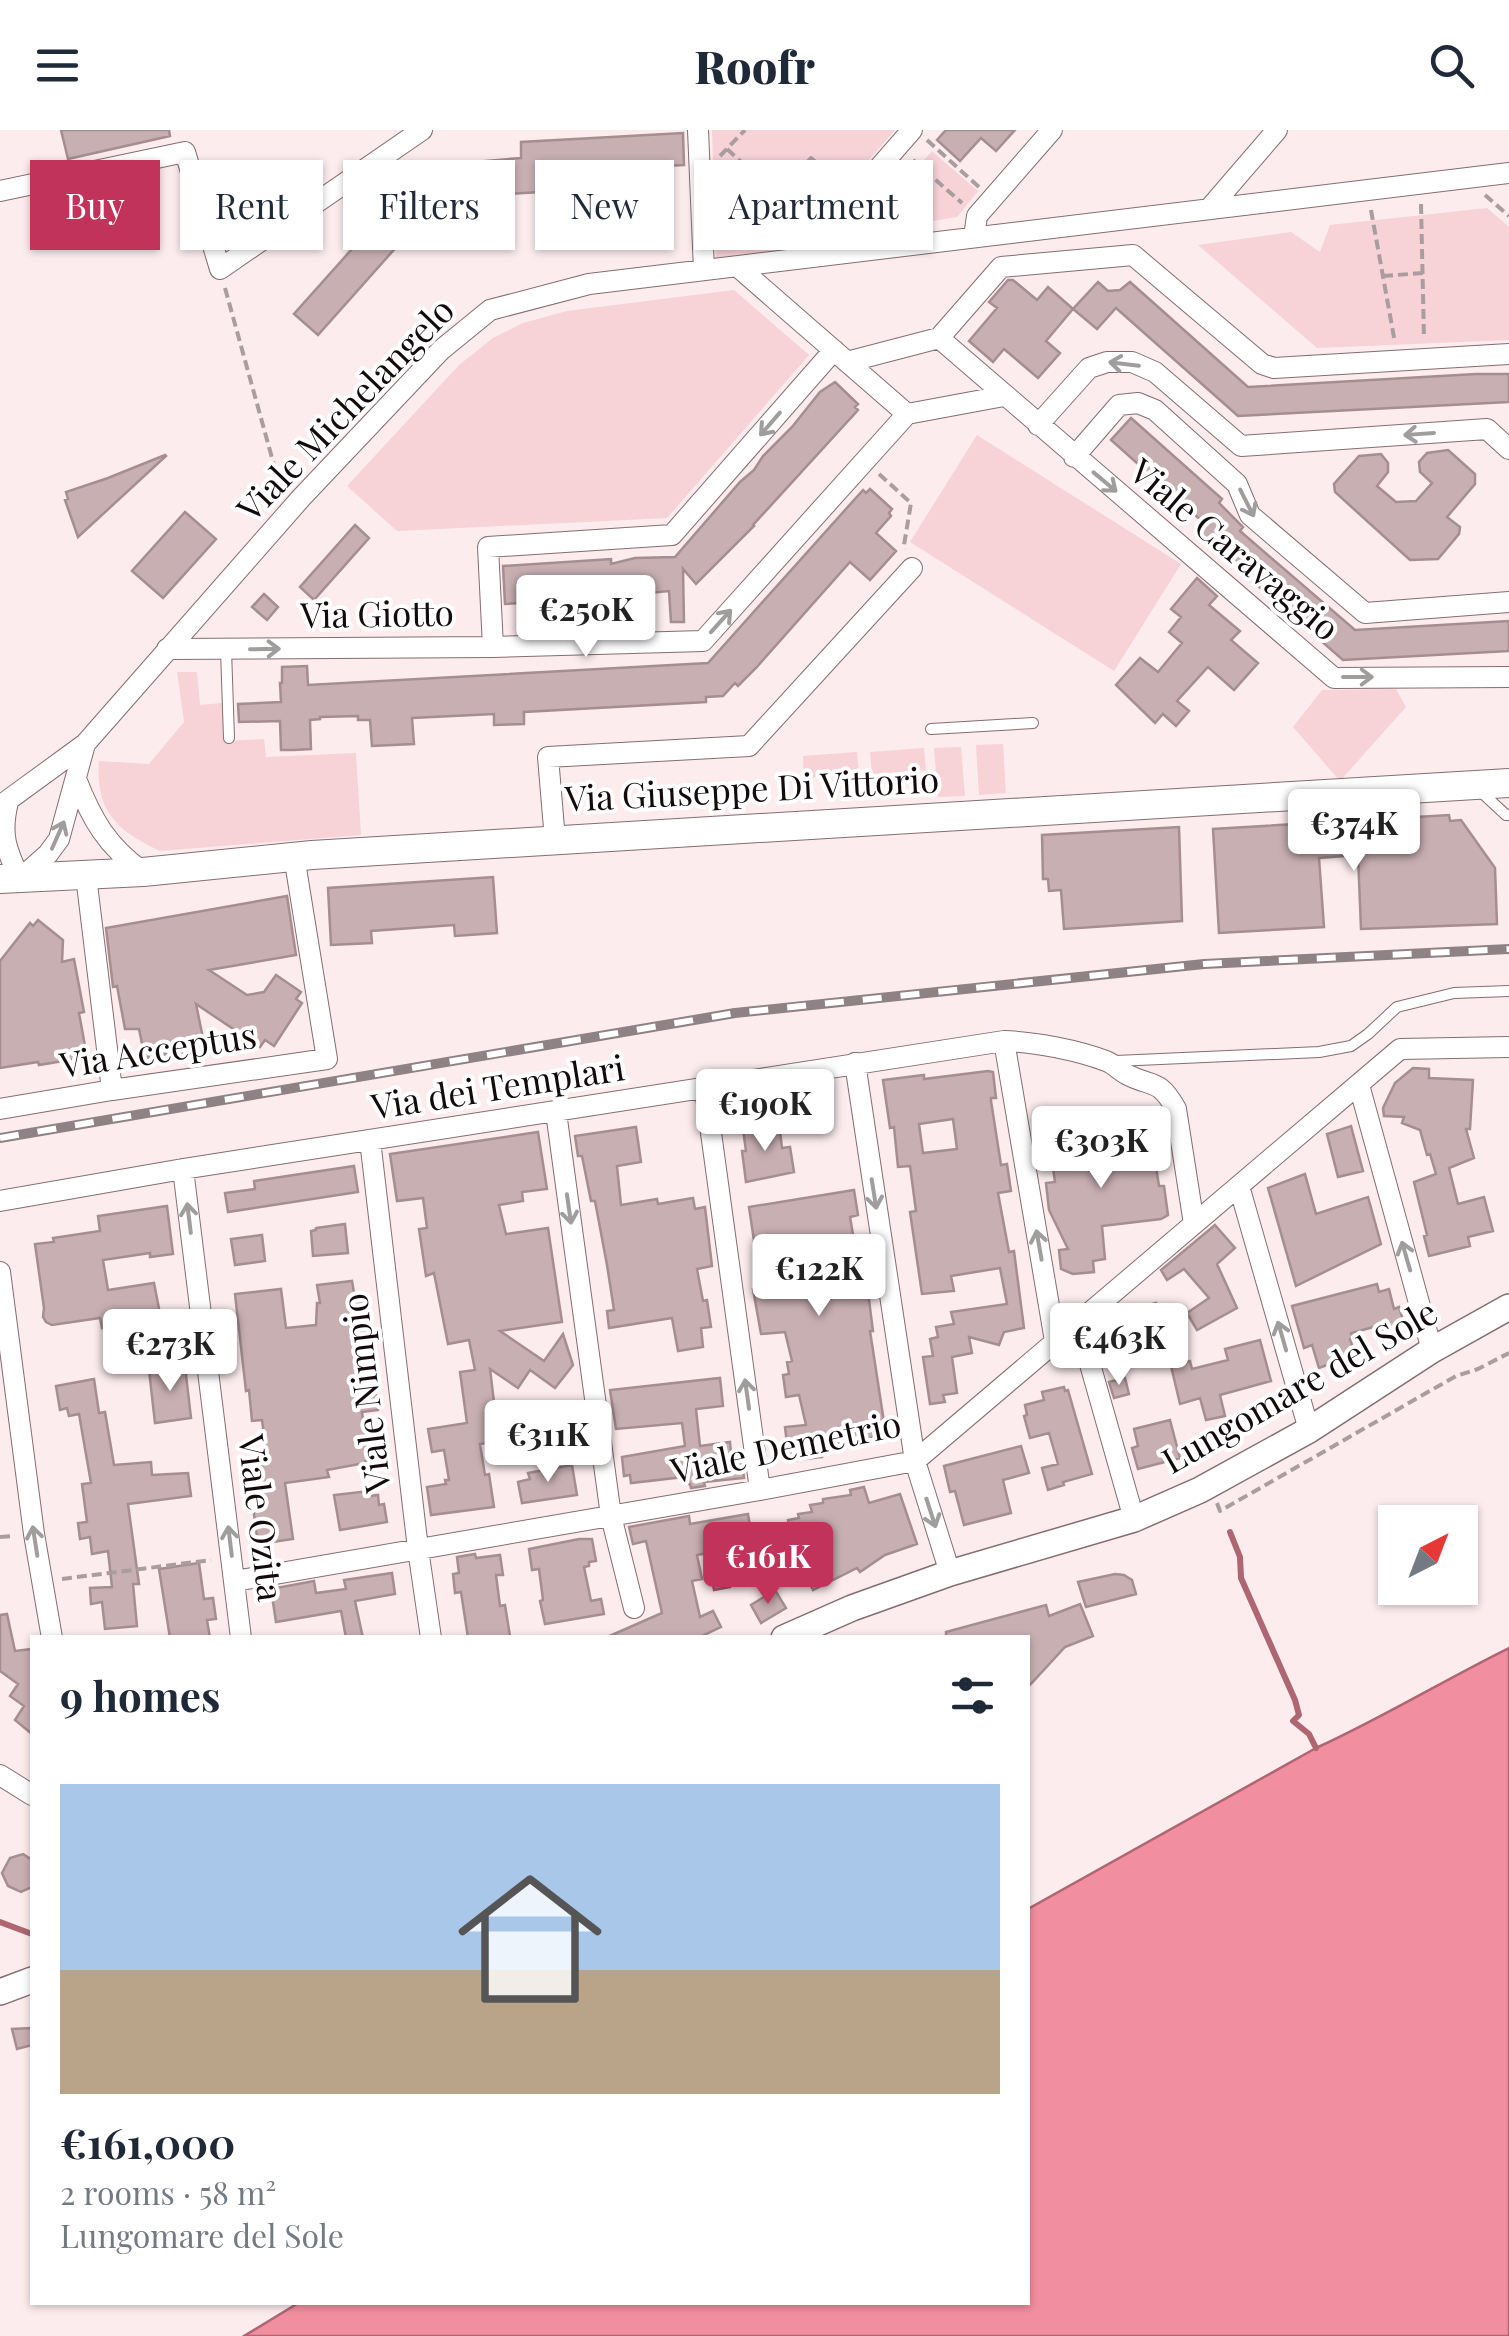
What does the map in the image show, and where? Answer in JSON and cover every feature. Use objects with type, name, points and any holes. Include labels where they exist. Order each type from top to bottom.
[{"type":"main road","name":"Via Giuseppe Di Vittorio","points":[[10,879],[144,872],[294,856],[1509,783]]},
{"type":"street","points":[[0,191],[185,152],[220,270],[422,130]]},
{"type":"street","points":[[698,130],[699,160]]},
{"type":"street","points":[[886,160],[914,130]]},
{"type":"street","points":[[975,226],[992,198],[1052,130]]},
{"type":"street","points":[[1208,210],[1277,130]]},
{"type":"street","name":"Viale Michelangelo","points":[[85,744],[59,839],[48,854],[10,879],[1,834],[4,804],[85,744],[301,498],[441,350],[490,310],[590,284],[738,267],[975,226],[1208,210],[1509,173]]},
{"type":"street","points":[[703,250],[704,270]]},
{"type":"street","points":[[801,257],[807,250]]},
{"type":"street","points":[[494,646],[488,547],[672,536],[841,356],[939,338],[1001,267],[1132,255],[1262,364],[1274,368],[1509,354]]},
{"type":"street","points":[[738,267],[907,414],[1004,396]]},
{"type":"street","name":"Viale Caravaggio","points":[[939,338],[1334,678],[1509,677]]},
{"type":"street","points":[[1038,425],[1089,368],[1107,362],[1132,362],[1155,372],[1241,446],[1487,429],[1509,448]]},
{"type":"street","points":[[1074,456],[1119,406],[1138,403],[1154,410],[1221,469],[1237,484],[1250,514],[1365,613],[1509,602]]},
{"type":"street","name":"Via Giotto","points":[[167,649],[702,641],[907,414]]},
{"type":"street","points":[[1221,469],[1241,446]]},
{"type":"street","points":[[555,840],[548,757],[749,746],[912,568]]},
{"type":"street","points":[[76,778],[88,811],[106,838],[122,857],[144,872]]},
{"type":"street","name":"Via Acceptus","points":[[0,1109],[327,1058],[294,856]]},
{"type":"street","points":[[86,876],[112,1090]]},
{"type":"street","points":[[1004,1041],[1055,1342]]},
{"type":"street","name":"Via dei Templari","points":[[0,1201],[1004,1041],[1030,1042],[1110,1062],[1127,1075],[1152,1082],[1167,1094],[1176,1109],[1194,1224]]},
{"type":"street","name":"Viale Demetrio","points":[[235,1581],[914,1461],[1400,1049],[1509,1046]]},
{"type":"street","points":[[854,1063],[914,1461],[950,1573]]},
{"type":"street","points":[[1359,1085],[1432,1350]]},
{"type":"street","points":[[705,1089],[760,1490]]},
{"type":"street","points":[[556,1112],[610,1516],[634,1608]]},
{"type":"street","name":"Viale Nimpio","points":[[370,1140],[431,1635]]},
{"type":"street","name":"Viale Ozita","points":[[183,1169],[242,1635]]},
{"type":"street","points":[[1239,1186],[1309,1430]]},
{"type":"street","points":[[0,1272],[51,1635]]},
{"type":"street","name":"Lungomare del Sole","points":[[791,1635],[950,1573],[1134,1519],[1210,1485],[1309,1430],[1432,1350],[1509,1307]]},
{"type":"street","points":[[1078,1322],[1134,1519]]},
{"type":"street","points":[[0,1775],[30,1795]]},
{"type":"street","points":[[0,1992],[30,1981]]},
{"type":"lane","points":[[226,649],[229,738]]},
{"type":"lane","points":[[932,728],[1033,722]]},
{"type":"lane","points":[[1474,785],[1509,814]]},
{"type":"lane","points":[[1110,1062],[1319,1052],[1350,1046],[1397,1007],[1454,993],[1509,991]]},
{"type":"path","points":[[717,160],[745,130]]},
{"type":"path","points":[[914,130],[992,198]]},
{"type":"path","points":[[898,146],[975,226]]},
{"type":"path","points":[[728,148],[740,160]]},
{"type":"path","points":[[1421,184],[1424,360]]},
{"type":"path","points":[[1367,190],[1398,361]]},
{"type":"path","points":[[220,270],[277,476],[301,498]]},
{"type":"path","points":[[1383,276],[1422,273]]},
{"type":"path","points":[[864,461],[911,503],[904,545],[912,568]]},
{"type":"path","points":[[1210,1485],[1220,1511],[1456,1376],[1509,1353]]},
{"type":"path","points":[[42,1582],[232,1557]]},
{"type":"shaded area","points":[[712,130],[895,130],[869,160],[713,160]]},
{"type":"shaded area","points":[[932,151],[978,191],[957,217],[933,221],[933,160],[924,160]]},
{"type":"shaded area","points":[[1487,208],[1509,227],[1509,340],[1317,348],[1198,245],[1291,232],[1320,252],[1330,225]]},
{"type":"shaded area","points":[[716,250],[791,250],[716,258]]},
{"type":"shaded area","points":[[734,290],[809,355],[667,518],[397,531],[347,486],[459,365],[493,338],[523,323],[567,311]]},
{"type":"shaded area","points":[[977,435],[1181,564],[1114,671],[910,542]]},
{"type":"shaded area","points":[[177,672],[197,672],[200,705],[222,703],[225,741],[264,739],[266,757],[356,753],[361,835],[160,851],[121,827],[105,806],[99,761],[149,764],[184,722]]},
{"type":"shaded area","points":[[1396,689],[1406,707],[1340,781],[1293,727],[1322,690]]},
{"type":"shaded area","points":[[1003,744],[1006,793],[979,795],[976,745]]},
{"type":"shaded area","points":[[961,747],[965,796],[938,797],[934,748]]},
{"type":"shaded area","points":[[924,748],[926,770],[872,774],[870,752]]},
{"type":"shaded area","points":[[857,752],[859,774],[804,778],[803,756]]},
{"type":"shaded area","points":[[725,1554],[730,1587],[714,1590],[708,1557]]},
{"type":"shaded area","points":[[1509,1648],[1509,2336],[244,2336],[295,2305],[1030,2305],[1030,1908]]},
{"type":"building","points":[[61,130],[169,130],[170,136],[68,159]]},
{"type":"building","points":[[946,130],[1015,130],[996,151],[981,138],[960,161],[937,140]]},
{"type":"building","points":[[683,133],[684,165],[674,165],[674,160],[535,160],[535,192],[515,194],[515,160],[497,160],[521,158],[521,142]]},
{"type":"building","points":[[351,250],[394,250],[318,335],[294,314]]},
{"type":"building","points":[[1008,280],[1037,300],[1048,287],[1073,309],[1046,341],[1060,353],[1038,378],[1004,349],[993,362],[969,341],[997,308],[989,302]]},
{"type":"building","points":[[1098,282],[1108,291],[1120,290],[1130,282],[1248,387],[1509,374],[1509,402],[1238,416],[1116,308],[1097,329],[1073,309]]},
{"type":"building","points":[[835,382],[858,404],[858,410],[696,584],[683,569],[684,622],[671,622],[669,591],[505,604],[503,566],[611,559],[611,564],[635,558],[675,557],[820,392]]},
{"type":"building","points":[[1131,418],[1222,499],[1219,503],[1243,527],[1240,531],[1355,630],[1509,621],[1509,651],[1343,660],[1195,531],[1203,522],[1111,440]]},
{"type":"building","points":[[1448,450],[1475,474],[1475,484],[1447,517],[1460,527],[1459,534],[1438,559],[1410,560],[1335,492],[1334,484],[1359,456],[1381,454],[1388,463],[1388,472],[1377,486],[1396,502],[1416,501],[1432,483],[1420,472],[1419,462],[1427,453]]},
{"type":"building","points":[[165,455],[78,537],[65,500],[66,492]]},
{"type":"building","points":[[870,489],[892,509],[891,516],[876,533],[896,551],[870,580],[850,562],[756,668],[723,696],[706,697],[706,702],[524,712],[524,724],[494,725],[494,714],[412,718],[414,744],[372,746],[370,720],[358,720],[358,716],[320,717],[310,720],[311,749],[281,750],[280,721],[239,722],[238,704],[281,702],[282,667],[307,666],[308,685],[708,663],[863,490],[866,493]]},
{"type":"building","points":[[185,512],[216,539],[163,598],[132,571]]},
{"type":"building","points":[[355,525],[369,538],[314,600],[300,587]]},
{"type":"building","points":[[1197,578],[1217,596],[1209,605],[1240,631],[1231,640],[1258,663],[1234,690],[1208,667],[1177,701],[1189,711],[1176,726],[1163,714],[1155,723],[1116,685],[1140,658],[1158,672],[1182,643],[1169,632],[1181,617],[1171,609]]},
{"type":"building","points":[[264,594],[278,607],[267,620],[252,607]]},
{"type":"building","points":[[1449,815],[1450,821],[1461,820],[1495,868],[1497,924],[1361,929],[1358,855],[1319,858],[1324,927],[1219,933],[1213,829]]},
{"type":"building","points":[[1179,827],[1182,921],[1064,929],[1061,890],[1049,891],[1048,879],[1043,879],[1042,835]]},
{"type":"building","points":[[493,877],[497,933],[455,936],[454,925],[371,931],[372,943],[331,945],[328,888]]},
{"type":"building","points":[[287,896],[296,955],[209,970],[247,995],[264,992],[276,975],[301,992],[296,999],[302,1003],[274,1046],[265,1040],[260,1047],[196,1004],[203,1038],[183,1044],[184,1055],[145,1058],[139,1029],[125,1029],[117,986],[113,987],[106,928]]},
{"type":"building","points":[[38,920],[63,940],[62,962],[74,959],[87,1057],[0,1068],[0,961],[30,923],[33,926]]},
{"type":"building","points":[[1413,1068],[1429,1069],[1429,1078],[1473,1080],[1470,1129],[1466,1129],[1474,1158],[1449,1168],[1458,1204],[1484,1197],[1493,1231],[1468,1237],[1470,1246],[1429,1256],[1414,1182],[1436,1174],[1430,1154],[1427,1155],[1420,1130],[1402,1123],[1404,1117],[1384,1116],[1383,1108],[1395,1083]]},
{"type":"building","points":[[993,1072],[996,1098],[991,1101],[1001,1165],[1007,1164],[1011,1191],[998,1193],[1009,1252],[1014,1251],[1024,1328],[1004,1332],[999,1345],[969,1337],[972,1353],[952,1357],[957,1393],[943,1395],[945,1402],[930,1404],[923,1357],[933,1356],[930,1339],[938,1337],[936,1327],[954,1324],[951,1312],[1007,1304],[1000,1268],[951,1276],[954,1291],[922,1294],[910,1212],[916,1211],[910,1166],[898,1167],[883,1080],[924,1075],[924,1079]],"holes":[[[953,1119],[957,1149],[923,1153],[919,1124]]]},
{"type":"building","points":[[779,1124],[782,1148],[790,1147],[794,1172],[746,1182],[743,1129]]},
{"type":"building","points":[[1351,1126],[1363,1171],[1338,1177],[1327,1134]]},
{"type":"building","points":[[636,1127],[641,1162],[617,1166],[621,1205],[693,1198],[695,1209],[705,1207],[712,1266],[697,1269],[711,1327],[701,1328],[703,1347],[678,1351],[672,1318],[609,1328],[607,1311],[614,1310],[607,1265],[595,1201],[591,1201],[575,1136]]},
{"type":"building","points":[[1150,1128],[1168,1215],[1102,1226],[1105,1259],[1093,1261],[1094,1272],[1073,1274],[1061,1269],[1059,1250],[1068,1249],[1049,1210],[1046,1183],[1055,1182],[1049,1140],[1092,1134],[1093,1138]]},
{"type":"building","points":[[538,1132],[547,1189],[522,1192],[523,1201],[499,1205],[506,1234],[548,1228],[562,1322],[500,1331],[544,1361],[563,1334],[573,1365],[555,1388],[530,1370],[518,1388],[490,1369],[496,1419],[567,1409],[571,1435],[536,1442],[520,1442],[520,1438],[480,1444],[494,1507],[431,1515],[427,1487],[449,1480],[444,1450],[432,1452],[428,1429],[467,1423],[460,1372],[475,1370],[469,1340],[448,1344],[434,1273],[426,1276],[419,1229],[427,1228],[423,1198],[397,1201],[390,1154]]},
{"type":"building","points":[[354,1166],[358,1192],[228,1212],[225,1193],[255,1189],[254,1181]]},
{"type":"building","points":[[1305,1174],[1316,1214],[1368,1197],[1381,1244],[1296,1286],[1268,1188]]},
{"type":"building","points":[[854,1190],[858,1215],[850,1217],[863,1293],[868,1292],[886,1435],[821,1448],[822,1457],[789,1461],[785,1427],[806,1425],[799,1395],[786,1397],[783,1375],[789,1374],[787,1362],[792,1361],[785,1332],[761,1334],[753,1289],[761,1288],[749,1207]]},
{"type":"building","points":[[167,1206],[173,1254],[103,1260],[108,1290],[154,1283],[162,1324],[102,1328],[100,1318],[52,1325],[46,1322],[35,1244],[100,1231],[98,1216]]},
{"type":"building","points":[[345,1224],[348,1253],[313,1256],[311,1231]]},
{"type":"building","points":[[1215,1225],[1235,1248],[1217,1264],[1237,1308],[1197,1330],[1187,1313],[1209,1298],[1184,1269],[1167,1280],[1161,1270]]},
{"type":"building","points":[[262,1235],[265,1261],[235,1265],[231,1239]]},
{"type":"building","points":[[352,1281],[355,1299],[366,1298],[378,1410],[362,1412],[368,1460],[327,1470],[329,1477],[285,1483],[293,1539],[258,1544],[253,1507],[260,1506],[255,1467],[259,1466],[258,1459],[267,1458],[262,1420],[252,1421],[249,1390],[246,1391],[235,1294],[281,1289],[286,1328],[316,1325],[320,1303],[317,1285]]},
{"type":"building","points":[[1377,1284],[1379,1292],[1389,1289],[1394,1309],[1399,1307],[1404,1324],[1351,1333],[1355,1354],[1319,1368],[1312,1345],[1304,1348],[1292,1306]]},
{"type":"building","points":[[1156,1303],[1167,1343],[1121,1356],[1114,1317]]},
{"type":"building","points":[[1260,1340],[1271,1381],[1220,1395],[1225,1416],[1206,1420],[1200,1398],[1180,1404],[1171,1366],[1190,1361],[1192,1369],[1228,1360],[1225,1349]]},
{"type":"building","points":[[185,1366],[191,1418],[155,1423],[149,1370]]},
{"type":"building","points":[[720,1378],[723,1406],[696,1409],[700,1446],[730,1442],[731,1453],[741,1452],[744,1478],[704,1482],[705,1486],[691,1488],[684,1484],[684,1477],[631,1483],[630,1475],[624,1476],[622,1457],[685,1446],[682,1423],[616,1429],[610,1390]]},
{"type":"building","points":[[1125,1378],[1129,1394],[1114,1398],[1109,1382]]},
{"type":"building","points":[[94,1379],[99,1413],[105,1412],[114,1465],[151,1462],[152,1475],[188,1473],[191,1496],[128,1504],[139,1584],[133,1584],[137,1626],[105,1629],[102,1602],[91,1604],[90,1588],[112,1587],[108,1551],[92,1554],[90,1537],[80,1539],[78,1523],[87,1522],[82,1484],[91,1483],[79,1414],[69,1416],[67,1408],[60,1410],[56,1386]]},
{"type":"building","points":[[1064,1387],[1092,1474],[1048,1490],[1042,1468],[1058,1464],[1049,1433],[1030,1438],[1025,1405],[1044,1400],[1042,1392]]},
{"type":"building","points":[[1170,1420],[1180,1458],[1138,1469],[1132,1448],[1138,1446],[1134,1429]]},
{"type":"building","points":[[1021,1446],[1029,1473],[1003,1480],[1011,1513],[964,1525],[944,1466]]},
{"type":"building","points":[[572,1465],[577,1495],[522,1503],[518,1482],[530,1479],[528,1473]]},
{"type":"building","points":[[864,1487],[869,1503],[900,1494],[917,1544],[813,1590],[802,1572],[788,1520],[812,1512],[810,1505],[823,1503],[823,1499],[851,1495],[850,1490]]},
{"type":"building","points":[[369,1491],[370,1496],[378,1495],[379,1505],[384,1504],[387,1522],[340,1530],[334,1495]]},
{"type":"building","points":[[748,1514],[753,1545],[697,1555],[702,1579],[692,1581],[700,1617],[713,1611],[721,1627],[704,1635],[612,1635],[662,1613],[646,1541],[633,1544],[629,1527],[689,1516],[690,1524]]},
{"type":"building","points":[[592,1539],[596,1561],[584,1567],[591,1601],[601,1599],[604,1614],[545,1624],[539,1569],[532,1570],[529,1549]]},
{"type":"building","points":[[500,1555],[503,1575],[496,1575],[500,1606],[505,1605],[510,1635],[468,1635],[461,1592],[455,1593],[453,1574],[459,1573],[457,1557]]},
{"type":"building","points":[[199,1563],[204,1599],[213,1598],[216,1619],[207,1620],[210,1635],[170,1635],[159,1569]]},
{"type":"building","points":[[392,1573],[395,1594],[355,1601],[362,1635],[345,1635],[341,1611],[276,1622],[271,1589],[314,1581],[316,1593],[346,1589],[344,1580]]},
{"type":"building","points":[[1115,1574],[1132,1580],[1136,1594],[1086,1607],[1078,1582]]},
{"type":"building","points":[[775,1590],[786,1608],[761,1623],[751,1605]]},
{"type":"building","points":[[1080,1604],[1093,1636],[1065,1647],[1030,1685],[1030,1635],[946,1635],[1046,1605],[1049,1616]]},
{"type":"building","points":[[7,1614],[15,1651],[30,1649],[30,1732],[15,1720],[24,1706],[10,1696],[18,1684],[0,1671],[0,1615]]},
{"type":"building","points":[[23,1854],[30,1859],[30,1888],[21,1892],[8,1886],[2,1873],[10,1858]]},
{"type":"building","points":[[30,2028],[30,2046],[17,2049],[12,2029]]},
{"type":"waterway","points":[[1230,1532],[1240,1557],[1241,1578],[1295,1700],[1299,1715],[1293,1721],[1309,1734],[1316,1748]]},
{"type":"waterway","points":[[0,1922],[30,1933]]},
{"type":"railway","points":[[0,1138],[735,1013],[1204,964],[1509,949]]}]
